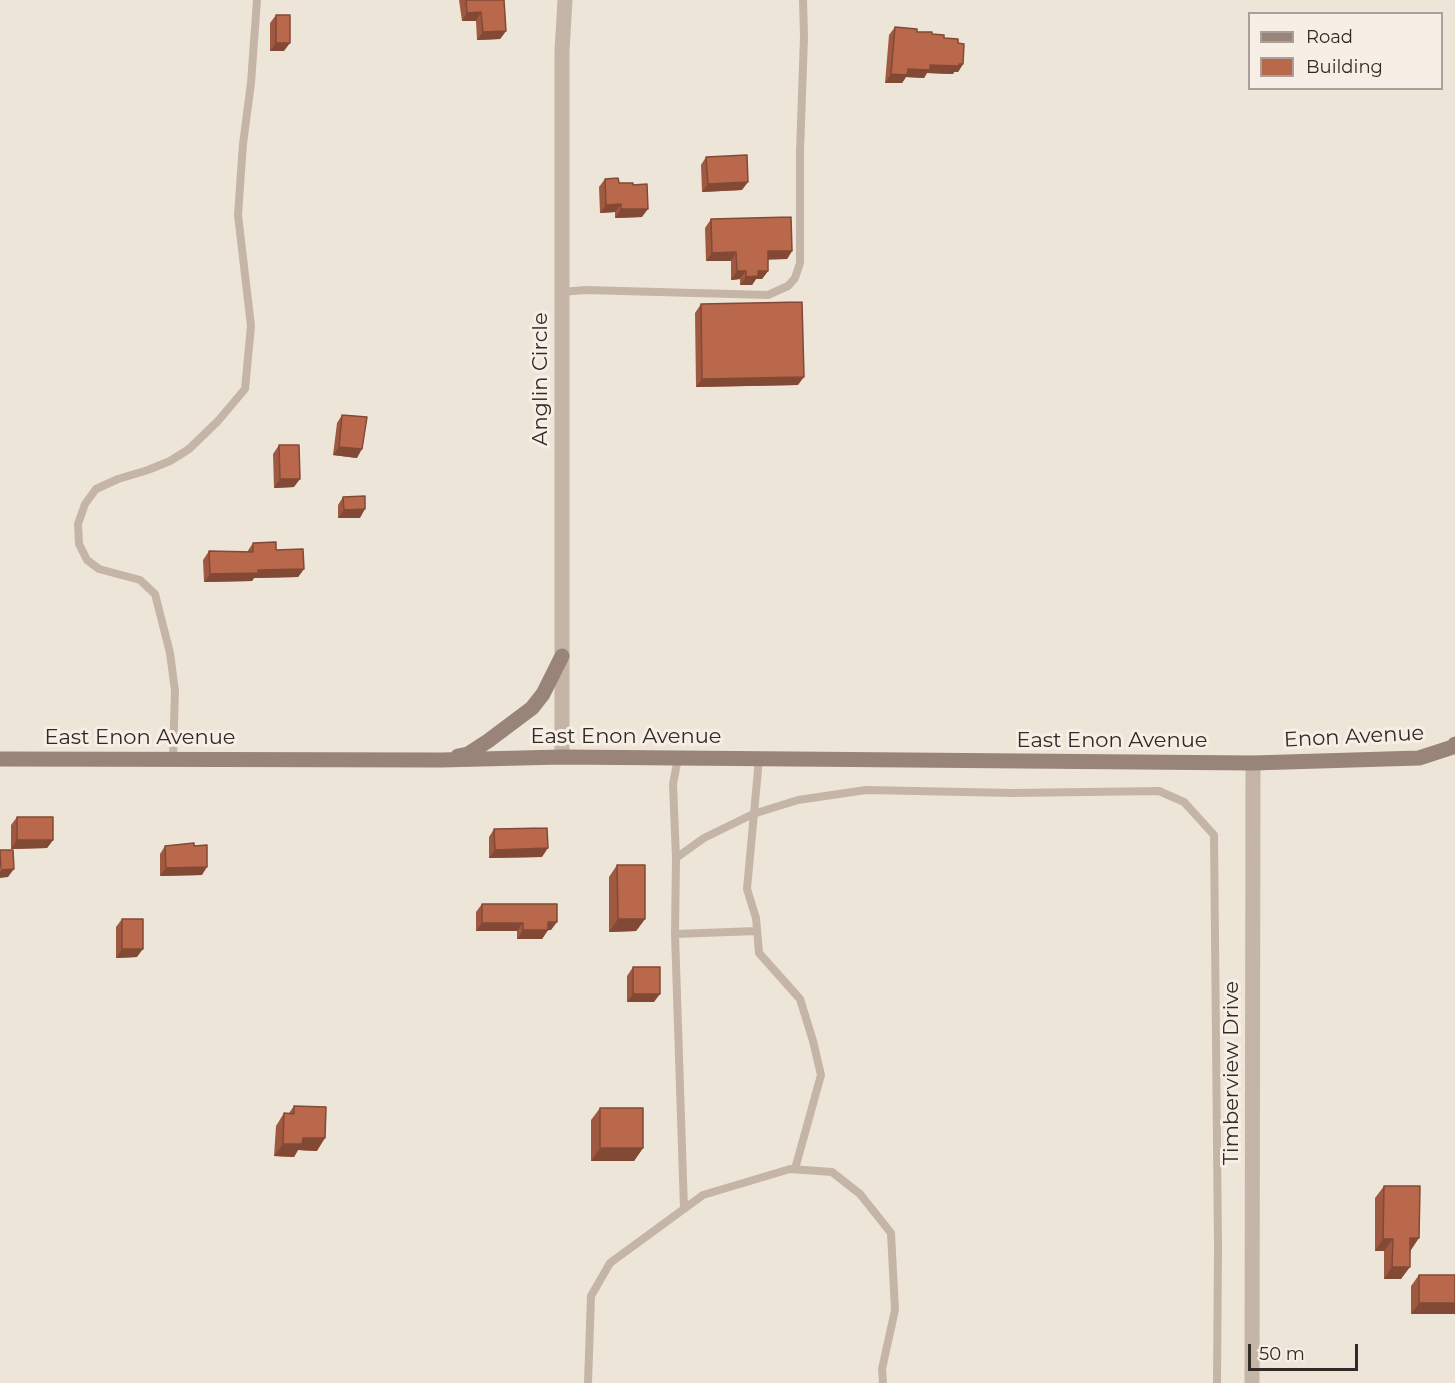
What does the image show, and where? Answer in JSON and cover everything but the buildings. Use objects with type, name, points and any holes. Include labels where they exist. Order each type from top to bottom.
[{"type":"street","name":"Anglin Circle","points":[[562,757],[562,51],[565,0]]},
{"type":"street","points":[[441,760],[468,754],[524,714],[543,694],[562,656]]},
{"type":"street","name":"Enon Avenue","points":[[1253,763],[1419,759],[1453,747],[1455,744]]},
{"type":"street","name":"East Enon Avenue","points":[[0,759],[441,760],[562,757],[1253,763]]},
{"type":"street","name":"Timberview Drive","points":[[1252,1383],[1253,763]]},
{"type":"lane","points":[[173,759],[175,691],[170,653],[155,594],[140,580],[99,569],[87,560],[79,544],[78,524],[85,504],[96,489],[170,461],[189,449],[218,421],[244,389],[250,326],[238,215],[243,144],[251,83],[256,0]]},
{"type":"lane","points":[[562,292],[768,295],[788,286],[795,278],[800,262],[803,0]]},
{"type":"lane","points":[[678,758],[673,784],[676,858],[675,934],[684,1209]]},
{"type":"lane","points":[[759,759],[747,889],[756,918],[759,953],[800,999],[821,1075],[795,1169]]},
{"type":"lane","points":[[676,858],[704,838],[753,814],[798,800],[866,790],[1013,793],[1159,791],[1184,802],[1214,835],[1218,1247],[1216,1383]]},
{"type":"lane","points":[[675,934],[757,931]]},
{"type":"lane","points":[[588,1383],[591,1296],[610,1263],[703,1195],[795,1169],[832,1172],[860,1194],[891,1233],[895,1310],[882,1370],[883,1383]]}]
